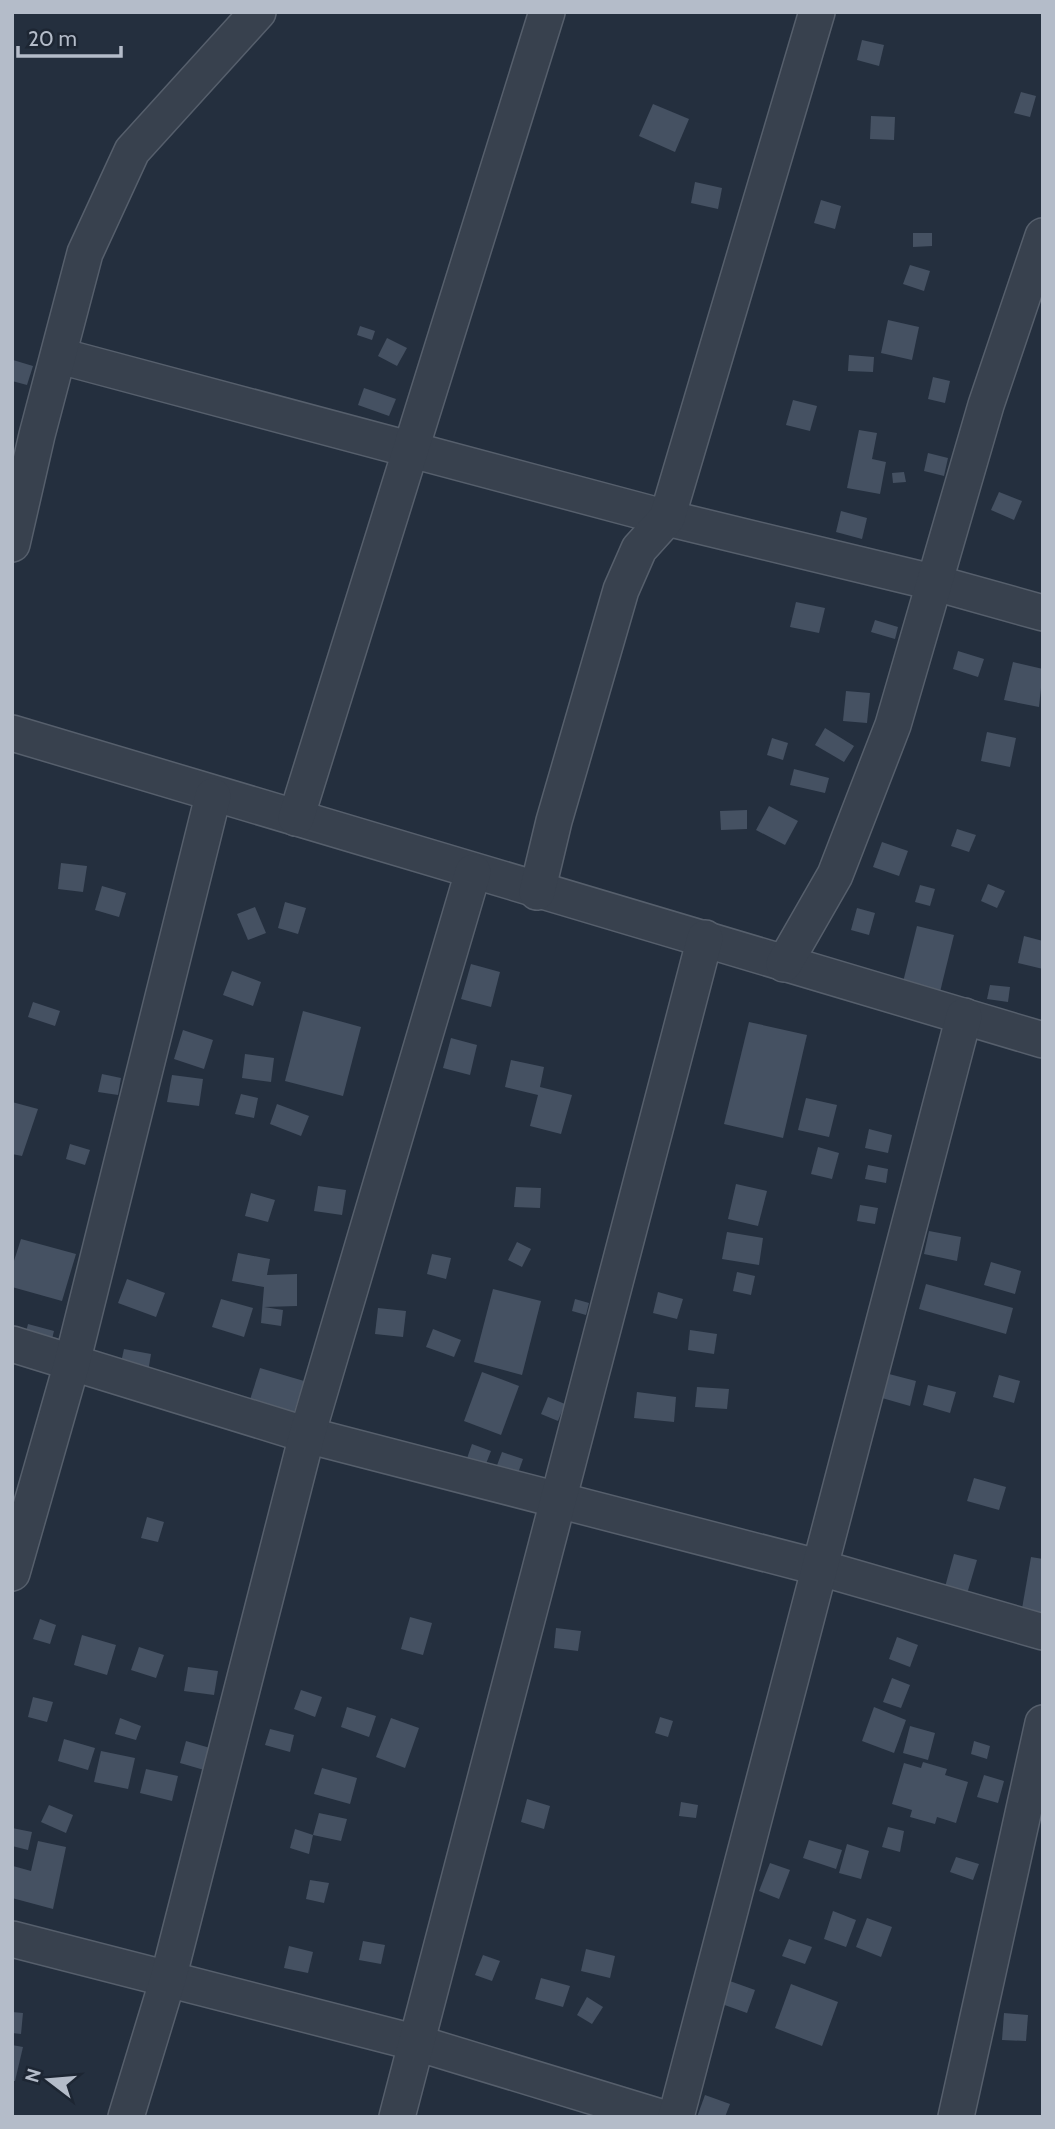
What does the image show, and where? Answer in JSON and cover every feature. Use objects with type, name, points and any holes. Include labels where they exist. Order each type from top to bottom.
[{"type":"street","points":[[12,544],[37,435],[85,253],[132,151],[258,12]]},
{"type":"street","points":[[296,818],[547,12]]},
{"type":"street","points":[[537,892],[554,821],[621,590],[639,549],[667,518],[817,12]]},
{"type":"street","points":[[784,964],[835,875],[852,837],[893,724],[932,582],[986,405],[1043,236]]},
{"type":"street","points":[[60,356],[667,518],[932,582],[1043,613]]},
{"type":"street","points":[[12,733],[213,796],[296,818],[537,892],[705,938],[1043,1040]]},
{"type":"street","points":[[12,1573],[72,1363],[213,796]]},
{"type":"street","points":[[126,2117],[168,1979],[307,1435],[473,872]]},
{"type":"street","points":[[397,2117],[705,938]]},
{"type":"street","points":[[676,2117],[964,1016]]},
{"type":"street","points":[[12,1344],[307,1435],[821,1568],[1043,1632]]},
{"type":"street","points":[[956,2117],[1043,1723]]},
{"type":"street","points":[[12,1939],[417,2043],[660,2117]]},
{"type":"building","points":[[862,40],[884,45],[879,66],[857,60]]},
{"type":"building","points":[[1021,92],[1036,96],[1030,117],[1014,113]]},
{"type":"building","points":[[653,104],[689,119],[675,152],[639,136]]},
{"type":"building","points":[[871,116],[895,117],[894,140],[870,139]]},
{"type":"building","points":[[695,182],[722,188],[718,209],[691,203]]},
{"type":"building","points":[[821,200],[841,206],[835,229],[814,223]]},
{"type":"building","points":[[913,233],[932,233],[932,246],[913,247]]},
{"type":"building","points":[[910,265],[930,271],[924,291],[903,284]]},
{"type":"building","points":[[888,320],[919,327],[912,360],[881,353]]},
{"type":"building","points":[[360,326],[375,331],[372,340],[357,335]]},
{"type":"building","points":[[387,338],[407,348],[397,366],[378,356]]},
{"type":"building","points":[[849,355],[874,357],[873,372],[848,371]]},
{"type":"building","points":[[13,360],[33,366],[27,385],[12,381]]},
{"type":"building","points":[[933,377],[950,381],[945,403],[928,399]]},
{"type":"building","points":[[364,388],[396,399],[389,416],[358,405]]},
{"type":"building","points":[[793,400],[817,406],[810,431],[786,425]]},
{"type":"building","points":[[859,430],[877,433],[872,459],[886,462],[880,494],[847,488]]},
{"type":"building","points":[[928,453],[948,458],[944,476],[924,471]]},
{"type":"building","points":[[904,472],[906,482],[893,483],[892,473]]},
{"type":"building","points":[[999,492],[1022,501],[1014,520],[991,510]]},
{"type":"building","points":[[841,511],[867,518],[862,539],[836,532]]},
{"type":"building","points":[[796,602],[825,608],[819,633],[790,627]]},
{"type":"building","points":[[875,620],[898,627],[895,639],[871,632]]},
{"type":"building","points":[[958,651],[984,659],[978,677],[953,669]]},
{"type":"building","points":[[1013,662],[1043,669],[1039,707],[1004,700]]},
{"type":"building","points":[[846,691],[870,693],[867,723],[843,721]]},
{"type":"building","points":[[825,728],[854,746],[844,762],[815,745]]},
{"type":"building","points":[[987,732],[1016,738],[1010,767],[981,761]]},
{"type":"building","points":[[772,738],[788,743],[783,760],[767,755]]},
{"type":"building","points":[[794,769],[829,778],[825,793],[790,785]]},
{"type":"building","points":[[769,806],[798,821],[785,845],[756,830]]},
{"type":"building","points":[[747,810],[747,829],[721,830],[720,811]]},
{"type":"building","points":[[957,829],[976,835],[969,852],[951,846]]},
{"type":"building","points":[[882,842],[908,851],[899,876],[873,867]]},
{"type":"building","points":[[61,863],[87,866],[83,892],[58,889]]},
{"type":"building","points":[[988,884],[1005,891],[997,908],[981,901]]},
{"type":"building","points":[[920,885],[935,889],[930,906],[915,902]]},
{"type":"building","points":[[102,886],[126,893],[119,917],[95,910]]},
{"type":"building","points":[[285,902],[306,908],[298,934],[278,928]]},
{"type":"building","points":[[255,907],[266,933],[248,940],[237,914]]},
{"type":"building","points":[[857,908],[875,913],[869,935],[851,930]]},
{"type":"building","points":[[917,926],[954,935],[940,992],[903,982]]},
{"type":"building","points":[[1024,936],[1043,941],[1043,969],[1018,963]]},
{"type":"building","points":[[471,964],[500,972],[491,1007],[461,999]]},
{"type":"building","points":[[232,971],[261,982],[253,1006],[223,995]]},
{"type":"building","points":[[990,985],[1010,987],[1008,1002],[987,999]]},
{"type":"building","points":[[33,1002],[60,1011],[55,1026],[28,1017]]},
{"type":"building","points":[[303,1011],[361,1027],[343,1096],[285,1081]]},
{"type":"building","points":[[749,1022],[807,1035],[783,1138],[724,1124]]},
{"type":"building","points":[[183,1030],[213,1040],[204,1069],[174,1059]]},
{"type":"building","points":[[451,1038],[477,1045],[470,1075],[443,1068]]},
{"type":"building","points":[[245,1054],[274,1058],[271,1082],[242,1078]]},
{"type":"building","points":[[511,1060],[544,1067],[540,1087],[572,1095],[561,1134],[530,1126],[538,1095],[505,1087]]},
{"type":"building","points":[[102,1074],[121,1078],[118,1095],[98,1092]]},
{"type":"building","points":[[172,1075],[203,1079],[199,1106],[167,1102]]},
{"type":"building","points":[[241,1094],[258,1098],[254,1118],[235,1114]]},
{"type":"building","points":[[806,1098],[837,1105],[829,1137],[798,1130]]},
{"type":"building","points":[[12,1102],[38,1109],[22,1156],[12,1154]]},
{"type":"building","points":[[277,1104],[309,1116],[301,1136],[270,1124]]},
{"type":"building","points":[[869,1129],[892,1135],[888,1153],[865,1148]]},
{"type":"building","points":[[70,1144],[90,1150],[85,1165],[66,1159]]},
{"type":"building","points":[[818,1147],[839,1153],[832,1179],[811,1174]]},
{"type":"building","points":[[868,1165],[888,1169],[886,1183],[865,1179]]},
{"type":"building","points":[[736,1184],[767,1191],[758,1226],[728,1219]]},
{"type":"building","points":[[318,1186],[346,1190],[342,1215],[314,1211]]},
{"type":"building","points":[[516,1187],[541,1188],[540,1208],[514,1207]]},
{"type":"building","points":[[251,1193],[275,1200],[268,1222],[245,1216]]},
{"type":"building","points":[[860,1205],[878,1208],[875,1224],[857,1221]]},
{"type":"building","points":[[929,1231],[961,1237],[957,1261],[924,1254]]},
{"type":"building","points":[[727,1232],[763,1238],[759,1265],[722,1259]]},
{"type":"building","points":[[21,1239],[76,1254],[62,1301],[12,1287],[12,1267]]},
{"type":"building","points":[[517,1242],[531,1249],[522,1267],[508,1260]]},
{"type":"building","points":[[238,1253],[270,1259],[267,1275],[297,1274],[297,1306],[264,1307],[283,1310],[281,1326],[261,1323],[264,1287],[232,1281]]},
{"type":"building","points":[[432,1254],[451,1258],[446,1279],[427,1274]]},
{"type":"building","points":[[991,1262],[1021,1271],[1015,1294],[984,1285]]},
{"type":"building","points":[[737,1272],[755,1276],[751,1295],[733,1291]]},
{"type":"building","points":[[127,1279],[165,1293],[156,1317],[118,1303]]},
{"type":"building","points":[[926,1284],[1013,1308],[1006,1334],[919,1309]]},
{"type":"building","points":[[493,1289],[541,1301],[522,1375],[474,1362]]},
{"type":"building","points":[[658,1292],[683,1299],[677,1319],[653,1313]]},
{"type":"building","points":[[221,1299],[253,1308],[244,1337],[212,1327]]},
{"type":"building","points":[[575,1299],[589,1303],[586,1315],[572,1311]]},
{"type":"building","points":[[378,1308],[406,1311],[403,1337],[375,1334]]},
{"type":"building","points":[[28,1324],[54,1331],[50,1347],[24,1340]]},
{"type":"building","points":[[433,1329],[461,1340],[454,1357],[426,1347]]},
{"type":"building","points":[[690,1330],[717,1334],[714,1354],[688,1350]]},
{"type":"building","points":[[124,1349],[151,1354],[148,1372],[120,1367]]},
{"type":"building","points":[[260,1368],[304,1381],[293,1416],[249,1403]]},
{"type":"building","points":[[482,1372],[519,1386],[501,1435],[464,1421]]},
{"type":"building","points":[[889,1374],[916,1381],[910,1406],[882,1398]]},
{"type":"building","points":[[999,1375],[1020,1381],[1014,1403],[993,1397]]},
{"type":"building","points":[[928,1385],[956,1392],[950,1413],[923,1405]]},
{"type":"building","points":[[697,1387],[729,1389],[727,1409],[695,1407]]},
{"type":"building","points":[[637,1392],[676,1397],[674,1422],[634,1418]]},
{"type":"building","points":[[548,1397],[565,1404],[558,1421],[541,1414]]},
{"type":"building","points":[[472,1444],[491,1451],[482,1474],[464,1467]]},
{"type":"building","points":[[502,1452],[523,1459],[517,1476],[496,1468]]},
{"type":"building","points":[[974,1478],[1006,1487],[999,1510],[967,1501]]},
{"type":"building","points":[[147,1517],[164,1522],[158,1542],[141,1538]]},
{"type":"building","points":[[954,1554],[977,1560],[964,1604],[942,1598]]},
{"type":"building","points":[[1031,1557],[1043,1559],[1043,1624],[1020,1620]]},
{"type":"building","points":[[410,1617],[432,1623],[423,1655],[401,1649]]},
{"type":"building","points":[[40,1619],[56,1625],[50,1644],[33,1639]]},
{"type":"building","points":[[556,1628],[581,1631],[578,1651],[554,1648]]},
{"type":"building","points":[[82,1635],[116,1645],[107,1675],[74,1665]]},
{"type":"building","points":[[897,1637],[918,1645],[910,1667],[889,1659]]},
{"type":"building","points":[[139,1647],[164,1655],[156,1678],[131,1670]]},
{"type":"building","points":[[188,1667],[218,1671],[214,1695],[184,1691]]},
{"type":"building","points":[[892,1678],[910,1685],[901,1708],[883,1702]]},
{"type":"building","points":[[301,1690],[322,1697],[315,1717],[294,1709]]},
{"type":"building","points":[[33,1697],[53,1702],[47,1722],[28,1717]]},
{"type":"building","points":[[347,1707],[376,1716],[369,1737],[341,1727]]},
{"type":"building","points":[[874,1707],[906,1720],[894,1753],[862,1741]]},
{"type":"building","points":[[660,1717],[673,1721],[668,1737],[655,1733]]},
{"type":"building","points":[[120,1718],[141,1726],[136,1740],[115,1734]]},
{"type":"building","points":[[391,1718],[419,1728],[405,1768],[376,1757]]},
{"type":"building","points":[[910,1726],[935,1733],[928,1760],[903,1753]]},
{"type":"building","points":[[270,1729],[294,1735],[290,1752],[265,1745]]},
{"type":"building","points":[[64,1739],[95,1748],[88,1770],[58,1761]]},
{"type":"building","points":[[186,1741],[217,1750],[211,1772],[180,1763]]},
{"type":"building","points":[[974,1741],[990,1746],[987,1759],[971,1754]]},
{"type":"building","points":[[101,1751],[135,1758],[128,1789],[94,1782]]},
{"type":"building","points":[[923,1762],[947,1769],[945,1775],[968,1782],[956,1823],[937,1817],[935,1824],[910,1817],[912,1810],[892,1804],[904,1763],[921,1768]]},
{"type":"building","points":[[322,1768],[357,1778],[350,1804],[314,1794]]},
{"type":"building","points":[[146,1769],[178,1776],[172,1801],[140,1793]]},
{"type":"building","points":[[984,1775],[1004,1781],[998,1803],[977,1797]]},
{"type":"building","points":[[527,1799],[550,1806],[544,1829],[521,1822]]},
{"type":"building","points":[[681,1802],[698,1805],[696,1818],[679,1816]]},
{"type":"building","points":[[49,1805],[73,1815],[66,1833],[41,1822]]},
{"type":"building","points":[[319,1813],[347,1819],[341,1841],[313,1835]]},
{"type":"building","points":[[888,1827],[904,1831],[900,1852],[882,1847]]},
{"type":"building","points":[[12,1828],[32,1832],[28,1850],[12,1846]]},
{"type":"building","points":[[295,1829],[313,1835],[309,1854],[290,1848]]},
{"type":"building","points":[[809,1840],[842,1850],[836,1869],[803,1858]]},
{"type":"building","points":[[38,1841],[66,1847],[53,1909],[12,1898],[13,1866],[31,1871]]},
{"type":"building","points":[[847,1844],[869,1851],[861,1879],[839,1873]]},
{"type":"building","points":[[956,1857],[979,1864],[973,1880],[950,1872]]},
{"type":"building","points":[[770,1863],[790,1870],[779,1899],[759,1891]]},
{"type":"building","points":[[310,1880],[329,1883],[324,1903],[306,1899]]},
{"type":"building","points":[[833,1911],[856,1920],[846,1947],[824,1939]]},
{"type":"building","points":[[867,1918],[892,1927],[881,1957],[856,1947]]},
{"type":"building","points":[[789,1939],[812,1947],[805,1964],[782,1956]]},
{"type":"building","points":[[363,1941],[385,1945],[381,1964],[359,1960]]},
{"type":"building","points":[[289,1946],[313,1952],[308,1973],[284,1968]]},
{"type":"building","points":[[586,1949],[615,1956],[610,1978],[581,1971]]},
{"type":"building","points":[[483,1955],[500,1961],[492,1981],[475,1975]]},
{"type":"building","points":[[541,1978],[570,1986],[563,2007],[535,1999]]},
{"type":"building","points":[[727,1980],[755,1990],[747,2013],[719,2003]]},
{"type":"building","points":[[791,1984],[838,2002],[822,2046],[775,2028]]},
{"type":"building","points":[[587,1997],[603,2007],[592,2024],[577,2015]]},
{"type":"building","points":[[12,2012],[23,2013],[21,2034],[12,2033]]},
{"type":"building","points":[[1004,2013],[1028,2015],[1026,2041],[1002,2040]]},
{"type":"building","points":[[12,2045],[23,2047],[15,2081],[12,2081]]},
{"type":"building","points":[[705,2095],[730,2104],[725,2117],[697,2117]]}]
